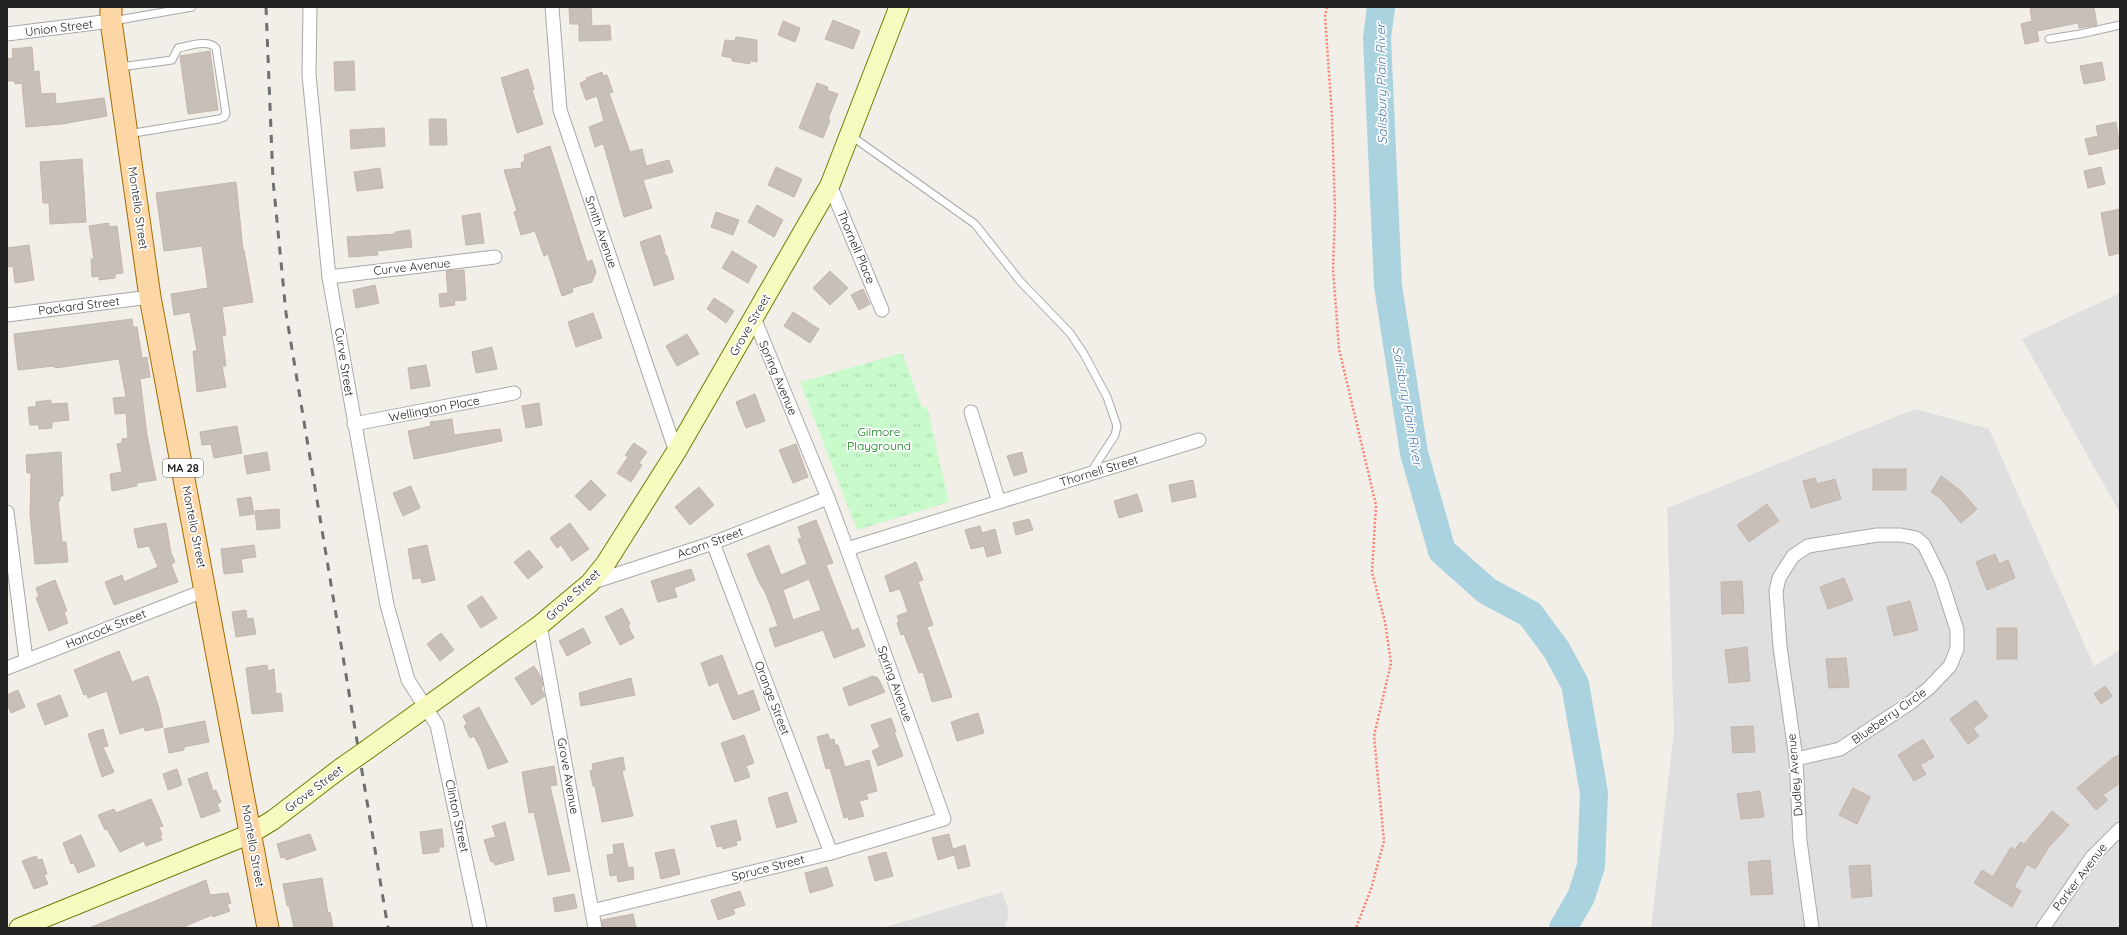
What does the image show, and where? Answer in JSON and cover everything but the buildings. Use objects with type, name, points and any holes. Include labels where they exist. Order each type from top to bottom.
[{"type":"main road","name":"Grove Street","points":[[19,928],[250,834],[273,820],[341,768],[540,625],[590,583],[606,564],[676,452],[830,185],[899,7]]},
{"type":"main road","name":"Montello Street","points":[[111,14],[150,297],[268,928]]},
{"type":"street","name":"Curve Street","points":[[310,7],[309,75],[329,277],[387,605],[408,680],[426,708]]},
{"type":"street","name":"Smith Avenue","points":[[552,7],[560,110],[676,452]]},
{"type":"street","name":"Union Street","points":[[7,34],[111,14]]},
{"type":"street","name":"Thornell Place","points":[[830,185],[882,310]]},
{"type":"street","name":"Curve Avenue","points":[[329,277],[495,257]]},
{"type":"street","name":"Packard Street","points":[[7,315],[150,297]]},
{"type":"street","name":"Spring Avenue","points":[[754,318],[828,498],[944,819]]},
{"type":"street","name":"Wellington Place","points":[[354,424],[514,394]]},
{"type":"street","points":[[847,549],[999,502],[971,412]]},
{"type":"street","name":"Thornell Street","points":[[999,502],[1199,440]]},
{"type":"street","name":"Acorn Street","points":[[590,583],[713,543],[828,498]]},
{"type":"street","points":[[7,512],[26,660]]},
{"type":"street","name":"Blueberry Circle","points":[[1777,597],[1779,578],[1782,570],[1793,556],[1808,546],[1877,535],[1909,536],[1916,538],[1924,545],[1929,555],[1941,580],[1959,640],[1954,658],[1944,674],[1910,703],[1840,749],[1796,760]]},
{"type":"street","name":"Orange Street","points":[[713,543],[831,853]]},
{"type":"street","name":"Hancock Street","points":[[7,668],[206,590]]},
{"type":"street","name":"Dudley Avenue","points":[[1777,597],[1780,647],[1796,760],[1800,841],[1812,928]]},
{"type":"street","name":"Grove Avenue","points":[[540,625],[595,928]]},
{"type":"street","name":"Clinton Street","points":[[426,708],[437,725],[480,928]]},
{"type":"street","name":"Spruce Street","points":[[592,911],[831,853],[944,819]]},
{"type":"street","name":"Parker Avenue","points":[[2043,928],[2092,857],[2120,829]]},
{"type":"lane","points":[[111,14],[192,7]]},
{"type":"lane","points":[[2050,39],[2120,25]]},
{"type":"lane","points":[[118,67],[172,60],[178,48],[208,43],[216,48],[226,114],[224,117],[219,119],[127,134]]},
{"type":"lane","points":[[850,135],[975,224],[1020,281],[1070,333],[1084,354],[1107,397],[1117,426],[1116,435],[1090,473]]},
{"type":"path","points":[[1327,7],[1325,16],[1336,213],[1333,269],[1339,349],[1376,505],[1372,572],[1385,622],[1391,663],[1374,736],[1384,842],[1371,889],[1356,928]]},
{"type":"shaded area","points":[[2120,293],[2120,513],[2022,339]]},
{"type":"shaded area","points":[[1915,409],[1989,429],[2094,666],[2120,650],[2120,928],[1651,928],[1674,731],[1667,508]]},
{"type":"shaded area","points":[[1002,892],[1009,911],[1005,928],[882,928]]},
{"type":"green space","name":"Gilmore Playground","points":[[902,353],[922,407],[927,407],[949,502],[857,530],[800,382]]},
{"type":"waterway","name":"Salisbury Plain River","points":[[1381,7],[1377,38],[1388,286],[1414,453],[1442,551],[1487,591],[1530,614],[1556,649],[1575,684],[1594,793],[1591,866],[1581,897],[1563,928]]},
{"type":"railway","points":[[266,7],[273,180],[286,313],[388,928]]}]
